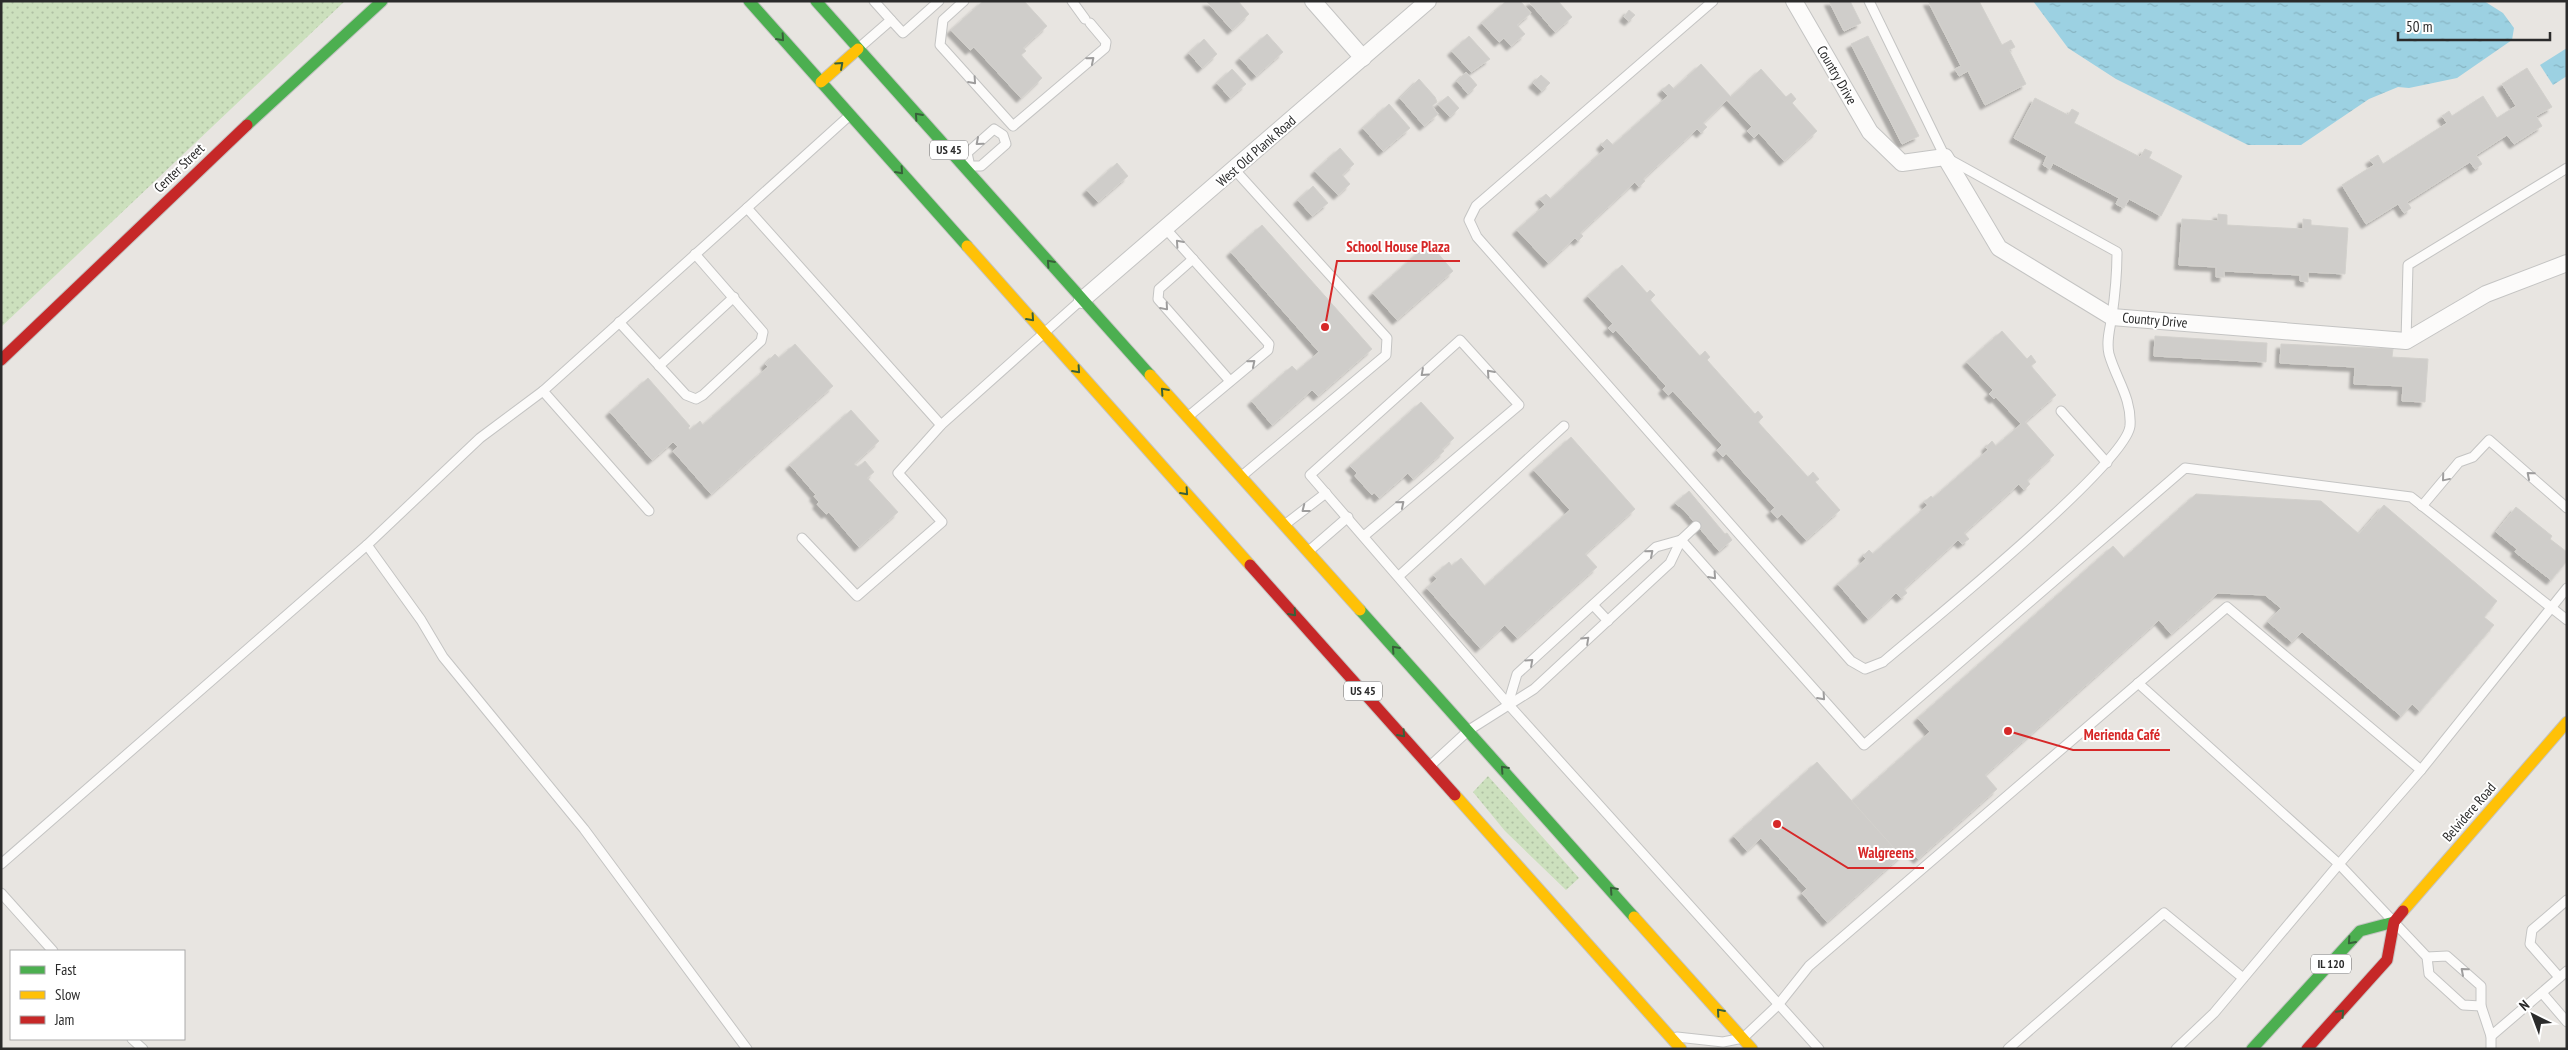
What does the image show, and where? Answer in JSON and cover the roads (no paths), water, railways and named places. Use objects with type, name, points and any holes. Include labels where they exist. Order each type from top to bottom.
[{"type":"main road","name":"Center Street","points":[[1,360],[213,156],[382,1]]},
{"type":"main road","name":"US 45","points":[[748,1],[1681,1049]]},
{"type":"main road","name":"US 45","points":[[816,1],[968,168],[1082,300],[1469,730],[1752,1049]]},
{"type":"main road","points":[[821,82],[858,49]]},
{"type":"main road","name":"Belvidere Road","points":[[2394,922],[2567,722]]},
{"type":"main road","name":"IL 120","points":[[2252,1049],[2360,931],[2394,922],[2387,960],[2307,1049]]},
{"type":"street","points":[[1313,1],[1363,58]]},
{"type":"street","name":"West Old Plank Road","points":[[1082,300],[1428,1]]},
{"type":"street","name":"Country Drive","points":[[1794,1],[1870,132],[1902,162],[1945,157],[1999,248],[2112,317],[2406,341]]},
{"type":"street","points":[[2406,341],[2486,294],[2567,263]]},
{"type":"lane","points":[[874,1],[903,33],[939,1]]},
{"type":"lane","points":[[964,1],[944,20],[940,45],[1013,126]]},
{"type":"lane","points":[[1003,135],[1104,48],[1106,42],[1072,1]]},
{"type":"lane","points":[[1713,1],[1476,206],[1469,220],[1477,237],[1713,511],[1851,661],[1865,669],[1883,662],[2029,537],[2107,463],[2123,443],[2130,427],[2130,404],[2109,354],[2108,339],[2112,317],[2117,252],[1945,157],[1869,1]]},
{"type":"lane","points":[[858,49],[891,20]]},
{"type":"lane","points":[[1,864],[367,545],[480,438],[543,391],[850,115]]},
{"type":"lane","points":[[994,130],[1003,135],[1006,144],[981,166],[968,168],[967,153],[994,130]]},
{"type":"lane","points":[[2406,341],[2408,265],[2567,168]]},
{"type":"lane","points":[[1234,169],[1387,338],[1386,355],[1241,477]]},
{"type":"lane","points":[[747,208],[941,424]]},
{"type":"lane","points":[[1165,228],[1269,344],[1268,350],[1188,417]]},
{"type":"lane","points":[[619,322],[686,395],[696,399],[703,395],[761,341],[763,332],[694,254]]},
{"type":"lane","points":[[1193,259],[1159,289],[1158,299],[1230,381]]},
{"type":"lane","points":[[659,366],[734,297]]},
{"type":"lane","points":[[802,538],[857,596],[942,522],[898,473],[941,424],[1082,300]]},
{"type":"lane","points":[[1364,536],[1519,405],[1460,340],[1310,475],[1508,704],[1819,1049]]},
{"type":"lane","points":[[543,391],[649,511]]},
{"type":"lane","points":[[2061,411],[2107,463]]},
{"type":"lane","points":[[1399,576],[1564,426]]},
{"type":"lane","points":[[2422,506],[2459,462],[2473,457],[2489,440],[2567,508]]},
{"type":"lane","points":[[1681,540],[1864,745],[2185,468],[2411,497],[2567,620]]},
{"type":"lane","points":[[1284,525],[1326,493]]},
{"type":"lane","points":[[1308,552],[1348,517]]},
{"type":"lane","points":[[1430,766],[1469,730],[1534,689],[1670,563],[1681,540],[1696,526]]},
{"type":"lane","points":[[1508,704],[1517,674],[1656,547],[1681,540]]},
{"type":"lane","points":[[367,545],[421,620],[443,657],[584,829],[747,1049]]},
{"type":"lane","points":[[2176,1049],[2214,1013],[2421,770],[2567,588]]},
{"type":"lane","points":[[1593,605],[1608,620]]},
{"type":"lane","points":[[1670,1036],[1723,1042],[1743,1038],[1778,1005],[1809,966],[2227,607],[2421,770]]},
{"type":"lane","points":[[2138,683],[2339,864],[2427,957],[2430,974],[2436,980],[2463,1005],[2481,1006]]},
{"type":"lane","points":[[1,893],[52,950]]},
{"type":"lane","points":[[2491,1036],[2563,974],[2530,944],[2532,930],[2567,900]]},
{"type":"lane","points":[[2008,1049],[2164,913],[2243,978]]},
{"type":"lane","points":[[2427,957],[2447,956],[2481,986],[2481,1006],[2491,1036],[2491,1049]]},
{"type":"lane","points":[[2542,993],[2567,1022]]},
{"type":"lane","points":[[133,1040],[143,1049]]},
{"type":"water","points":[[2033,1],[2484,1],[2503,13],[2514,28],[2512,40],[2457,78],[2409,88],[2398,87],[2369,99],[2301,145],[2248,145],[2116,79],[2068,48]]},
{"type":"water","points":[[2567,48],[2567,76],[2553,85],[2540,65]]},
{"type":"place","name":"School House Plaza","points":[[1325,327]]},
{"type":"place","name":"Merienda Café","points":[[2008,731]]},
{"type":"place","name":"Walgreens","points":[[1777,824]]}]
